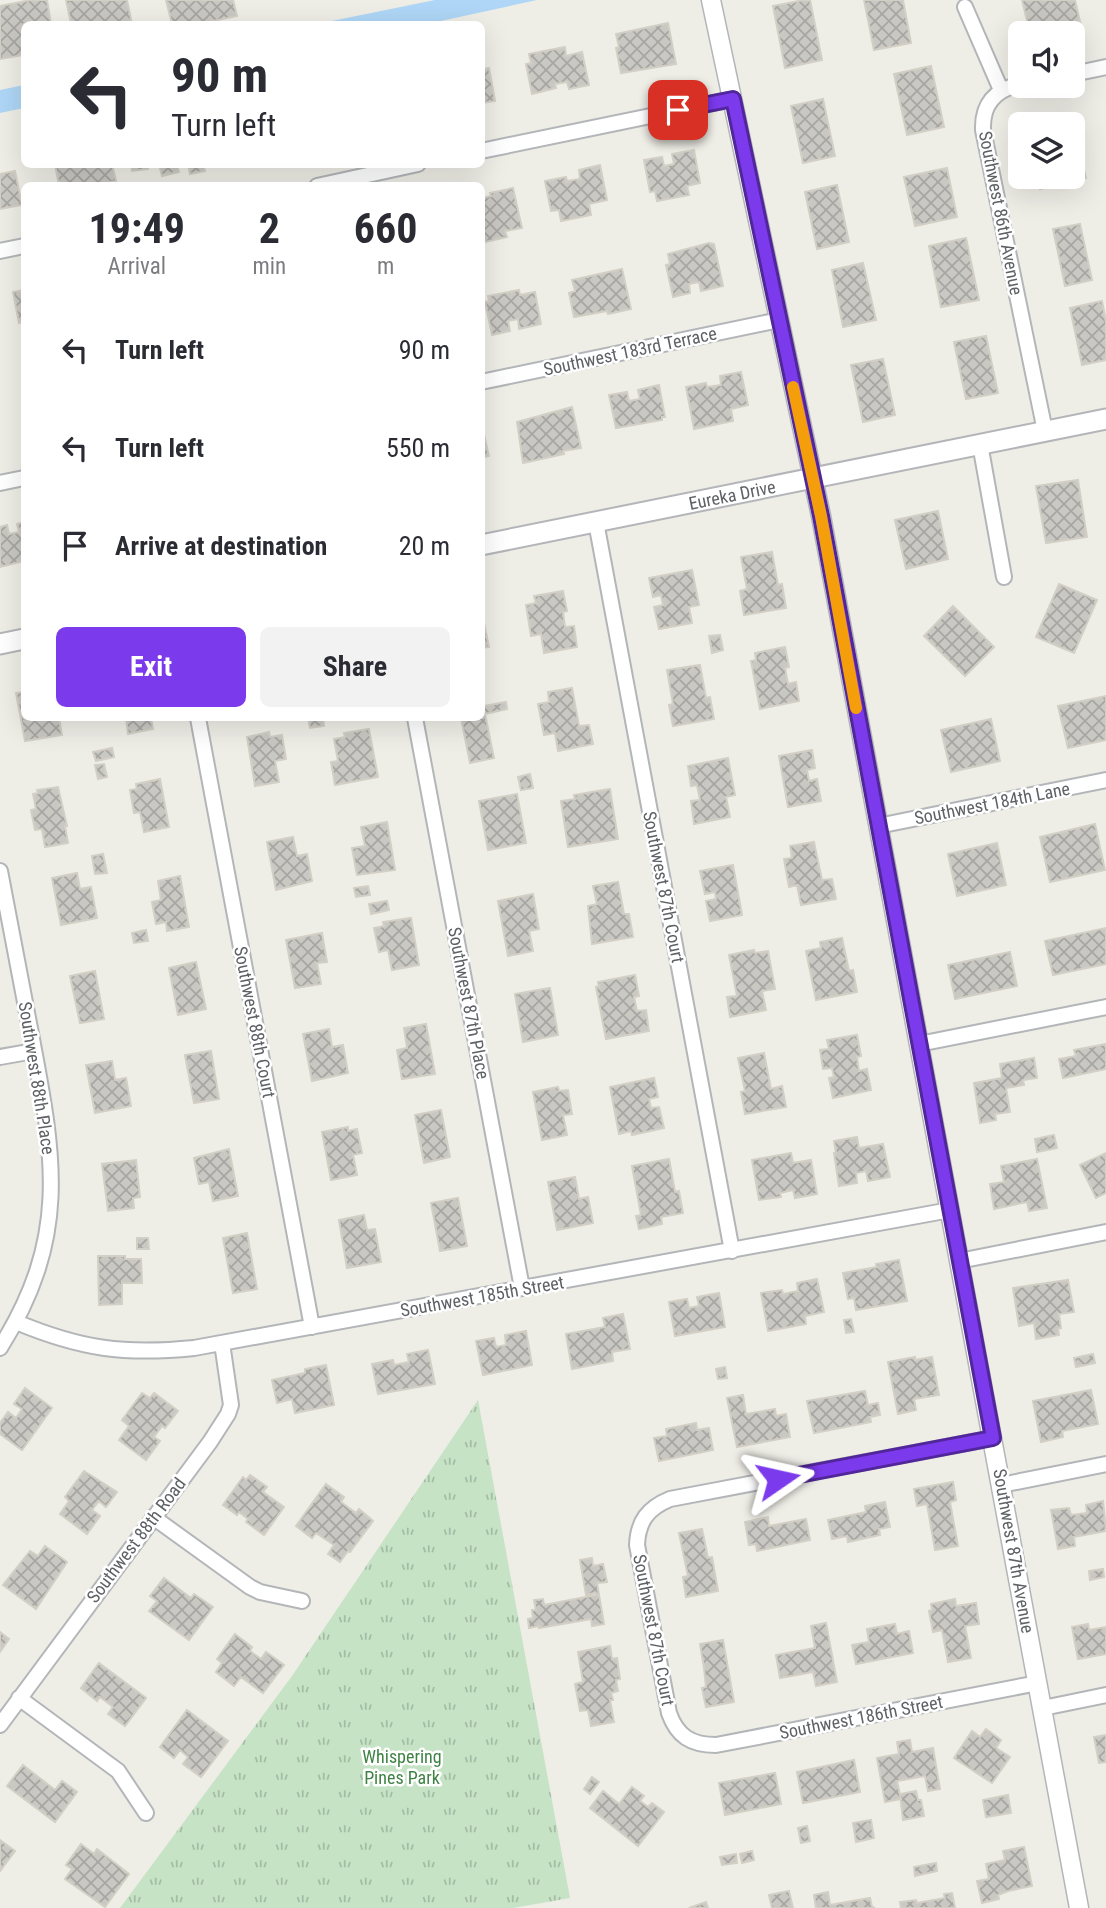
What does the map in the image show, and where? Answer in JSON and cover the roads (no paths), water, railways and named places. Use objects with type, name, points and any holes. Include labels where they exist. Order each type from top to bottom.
[{"type":"main road","name":"Eureka Drive","points":[[485,544],[1106,419]]},
{"type":"main road","points":[[0,644],[21,640]]},
{"type":"street","name":"Southwest 87th Avenue","points":[[711,0],[813,477],[1079,1908]]},
{"type":"street","points":[[965,7],[1001,90],[1008,88]]},
{"type":"street","points":[[1085,71],[1106,67]]},
{"type":"street","name":"Southwest 86th Avenue","points":[[1001,90],[985,108],[983,130],[1045,431]]},
{"type":"street","points":[[485,150],[733,99]]},
{"type":"street","points":[[335,182],[400,168]]},
{"type":"street","points":[[0,251],[21,247]]},
{"type":"street","name":"Southwest 183rd Terrace","points":[[485,381],[779,320]]},
{"type":"street","points":[[980,444],[1004,577]]},
{"type":"street","points":[[0,483],[21,479]]},
{"type":"street","name":"Southwest 87th Court","points":[[596,522],[732,1251]]},
{"type":"street","name":"Southwest 88th Court","points":[[199,721],[312,1327]]},
{"type":"street","name":"Southwest 87th Place","points":[[416,721],[522,1288]]},
{"type":"street","name":"Southwest 184th Lane","points":[[878,826],[1106,780]]},
{"type":"street","name":"Southwest 88th Place","points":[[0,871],[50,1143],[51,1197],[46,1240],[33,1287],[0,1348]]},
{"type":"street","points":[[919,1045],[1106,1007]]},
{"type":"street","points":[[0,1057],[34,1051]]},
{"type":"street","name":"Southwest 185th Street","points":[[16,1322],[61,1339],[103,1350],[147,1352],[222,1343],[950,1210]]},
{"type":"street","points":[[959,1261],[1106,1232]]},
{"type":"street","name":"Southwest 88th Road","points":[[0,1724],[228,1414],[232,1396],[222,1343]]},
{"type":"street","name":"Southwest 87th Court","points":[[686,1739],[678,1731],[669,1713],[642,1571],[638,1535],[644,1517],[659,1503],[670,1499],[993,1438]]},
{"type":"street","points":[[1001,1485],[1106,1464]]},
{"type":"street","points":[[153,1517],[250,1587],[260,1592],[302,1601]]},
{"type":"street","name":"Southwest 186th Street","points":[[686,1739],[695,1743],[716,1745],[1038,1683]]},
{"type":"street","points":[[1043,1708],[1106,1695]]},
{"type":"street","points":[[19,1698],[118,1771],[146,1813]]},
{"type":"water","points":[[435,0],[537,0],[441,21],[332,21]]},
{"type":"water","points":[[21,86],[21,109],[0,113],[0,90]]},
{"type":"park label","name":"Whispering Pines Park","points":[[402,1766]]}]
